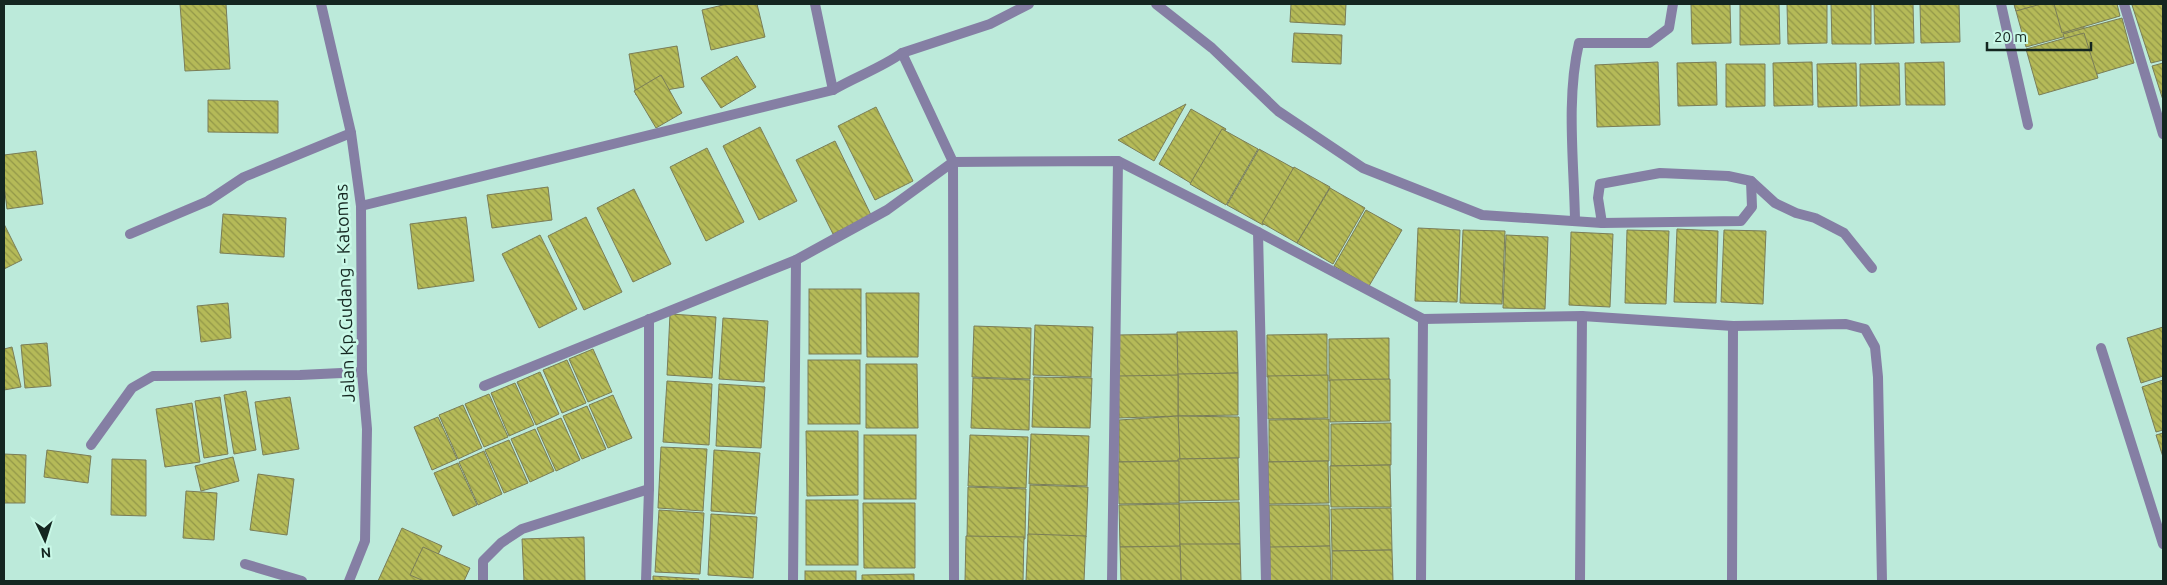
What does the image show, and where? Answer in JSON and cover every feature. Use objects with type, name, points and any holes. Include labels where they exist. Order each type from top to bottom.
[{"type":"street","name":"Jalan Kp.Gudang - Katomas","points":[[321,4],[352,133],[361,206],[362,372],[367,430],[364,541],[349,581]]},
{"type":"street","points":[[815,4],[833,90]]},
{"type":"street","points":[[361,206],[833,90],[889,62],[902,53],[990,24],[1029,4]]},
{"type":"street","points":[[1156,4],[1212,48],[1278,111],[1363,168],[1482,215],[1602,223],[1741,221],[1752,207],[1751,180]]},
{"type":"street","points":[[1575,220],[1573,100],[1576,60],[1580,43],[1649,43],[1669,28],[1673,4]]},
{"type":"street","points":[[2001,4],[2028,125]]},
{"type":"street","points":[[2124,4],[2163,134]]},
{"type":"street","points":[[902,53],[953,162],[954,581]]},
{"type":"street","points":[[130,234],[208,201],[244,177],[352,133]]},
{"type":"street","points":[[1112,581],[1118,161]]},
{"type":"street","points":[[484,386],[796,260],[887,210],[953,162],[1118,161],[1423,319],[1582,316],[1733,326],[1846,324],[1864,329],[1876,347],[1882,581]]},
{"type":"street","points":[[1602,223],[1598,198],[1600,184],[1660,173],[1728,176],[1751,180],[1775,204],[1796,213],[1815,218],[1844,233],[1872,268]]},
{"type":"street","points":[[1258,232],[1266,581]]},
{"type":"street","points":[[793,581],[796,260]]},
{"type":"street","points":[[1580,581],[1582,316]]},
{"type":"street","points":[[646,581],[649,489],[649,319]]},
{"type":"street","points":[[1421,581],[1423,319]]},
{"type":"street","points":[[1732,581],[1733,326]]},
{"type":"street","points":[[2101,348],[2163,544]]},
{"type":"street","points":[[91,445],[132,388],[153,376],[300,375],[362,372]]},
{"type":"street","points":[[483,581],[483,561],[501,543],[522,529],[649,489]]},
{"type":"street","points":[[245,564],[302,581]]},
{"type":"building","points":[[180,4],[226,4],[230,69],[185,71]]},
{"type":"building","points":[[727,4],[757,4],[765,37],[711,50],[702,10]]},
{"type":"building","points":[[1291,4],[1346,4],[1345,25],[1290,22]]},
{"type":"building","points":[[1691,4],[1730,4],[1731,43],[1692,44]]},
{"type":"building","points":[[1740,4],[1779,4],[1780,44],[1740,45]]},
{"type":"building","points":[[1787,4],[1827,4],[1827,43],[1788,44]]},
{"type":"building","points":[[1831,4],[1871,4],[1871,44],[1832,44]]},
{"type":"building","points":[[1874,4],[1913,4],[1914,43],[1875,44]]},
{"type":"building","points":[[1920,4],[1959,4],[1960,42],[1921,43]]},
{"type":"building","points":[[2014,4],[2077,4],[2085,31],[2026,47]]},
{"type":"building","points":[[2014,4],[2041,4],[2016,11]]},
{"type":"building","points":[[2054,4],[2117,4],[2120,16],[2062,33]]},
{"type":"building","points":[[2163,4],[2163,60],[2151,63],[2132,5]]},
{"type":"building","points":[[2122,18],[2134,63],[2077,80],[2063,34]]},
{"type":"building","points":[[1294,33],[1342,35],[1341,64],[1292,62]]},
{"type":"building","points":[[2084,33],[2098,78],[2039,95],[2026,49]]},
{"type":"building","points":[[677,46],[684,87],[636,95],[629,54]]},
{"type":"building","points":[[737,56],[756,87],[721,108],[701,78]]},
{"type":"building","points":[[1658,62],[1660,125],[1597,127],[1595,65]]},
{"type":"building","points":[[1716,62],[1717,105],[1678,106],[1677,63]]},
{"type":"building","points":[[1812,62],[1813,105],[1774,106],[1773,63]]},
{"type":"building","points":[[1944,62],[1945,105],[1906,105],[1905,63]]},
{"type":"building","points":[[1856,63],[1857,106],[1818,107],[1817,64]]},
{"type":"building","points":[[1899,63],[1900,105],[1860,106],[1860,64]]},
{"type":"building","points":[[2163,63],[2163,100],[2152,66]]},
{"type":"building","points":[[1726,64],[1765,64],[1765,106],[1726,107]]},
{"type":"building","points":[[661,75],[682,113],[656,128],[634,91]]},
{"type":"building","points":[[208,100],[278,101],[278,133],[208,132]]},
{"type":"building","points":[[1186,104],[1154,161],[1118,140]]},
{"type":"building","points":[[876,107],[913,181],[875,200],[838,126]]},
{"type":"building","points":[[1191,109],[1226,129],[1194,185],[1159,164]]},
{"type":"building","points":[[760,127],[797,201],[759,220],[723,146]]},
{"type":"building","points":[[1222,129],[1258,149],[1226,205],[1190,184]]},
{"type":"building","points":[[835,141],[871,215],[833,234],[796,160]]},
{"type":"building","points":[[707,148],[744,222],[706,241],[670,167]]},
{"type":"building","points":[[1259,149],[1295,169],[1263,225],[1227,205]]},
{"type":"building","points":[[36,151],[43,204],[7,209],[4,185],[4,155]]},
{"type":"building","points":[[1294,167],[1330,187],[1297,243],[1262,223]]},
{"type":"building","points":[[548,187],[552,220],[492,228],[487,195]]},
{"type":"building","points":[[1330,188],[1365,208],[1333,264],[1297,243]]},
{"type":"building","points":[[634,189],[671,264],[633,282],[597,208]]},
{"type":"building","points":[[1366,210],[1402,230],[1369,286],[1334,266]]},
{"type":"building","points":[[223,214],[286,218],[284,257],[220,253]]},
{"type":"building","points":[[466,217],[474,281],[418,289],[410,224]]},
{"type":"building","points":[[586,217],[622,292],[584,310],[548,236]]},
{"type":"building","points":[[4,224],[22,260],[4,269]]},
{"type":"building","points":[[1418,228],[1460,230],[1457,302],[1415,301]]},
{"type":"building","points":[[1677,229],[1718,231],[1716,303],[1674,302]]},
{"type":"building","points":[[1463,230],[1505,231],[1502,304],[1460,303]]},
{"type":"building","points":[[1627,230],[1669,231],[1666,304],[1625,303]]},
{"type":"building","points":[[1724,230],[1766,231],[1763,304],[1721,302]]},
{"type":"building","points":[[1571,232],[1613,234],[1610,307],[1569,305]]},
{"type":"building","points":[[540,235],[577,309],[539,328],[502,254]]},
{"type":"building","points":[[1506,235],[1548,237],[1545,309],[1503,308]]},
{"type":"building","points":[[809,289],[861,289],[861,354],[809,354]]},
{"type":"building","points":[[866,293],[919,293],[918,357],[867,357]]},
{"type":"building","points":[[228,303],[231,338],[201,342],[197,306]]},
{"type":"building","points":[[670,314],[716,317],[712,378],[667,375]]},
{"type":"building","points":[[723,318],[768,321],[764,382],[719,379]]},
{"type":"building","points":[[1035,325],[1093,327],[1091,377],[1033,375]]},
{"type":"building","points":[[974,326],[1031,328],[1030,379],[972,377]]},
{"type":"building","points":[[2163,327],[2163,376],[2141,383],[2127,338]]},
{"type":"building","points":[[1237,331],[1238,373],[1177,375],[1177,332]]},
{"type":"building","points":[[1177,334],[1178,376],[1118,377],[1117,335]]},
{"type":"building","points":[[1327,334],[1327,376],[1267,377],[1267,335]]},
{"type":"building","points":[[1389,338],[1389,380],[1329,381],[1329,339]]},
{"type":"building","points":[[47,343],[51,386],[25,388],[21,345]]},
{"type":"building","points":[[12,347],[21,387],[4,390],[4,349]]},
{"type":"building","points":[[593,349],[612,392],[588,402],[569,359]]},
{"type":"building","points":[[567,360],[586,403],[562,413],[543,370]]},
{"type":"building","points":[[808,360],[860,360],[860,424],[808,424]]},
{"type":"building","points":[[866,364],[917,364],[918,428],[866,428]]},
{"type":"building","points":[[540,372],[559,414],[536,425],[517,382]]},
{"type":"building","points":[[1238,373],[1238,415],[1178,416],[1178,374]]},
{"type":"building","points":[[1178,375],[1178,416],[1119,418],[1118,376]]},
{"type":"building","points":[[1328,375],[1328,418],[1268,419],[1268,376]]},
{"type":"building","points":[[1034,377],[1092,378],[1090,428],[1032,427]]},
{"type":"building","points":[[973,378],[1030,380],[1029,430],[971,428]]},
{"type":"building","points":[[1390,379],[1390,421],[1330,422],[1330,380]]},
{"type":"building","points":[[2163,380],[2163,430],[2156,432],[2142,387]]},
{"type":"building","points":[[667,381],[712,384],[709,445],[663,442]]},
{"type":"building","points":[[515,383],[534,425],[509,436],[491,393]]},
{"type":"building","points":[[719,384],[765,387],[761,448],[716,446]]},
{"type":"building","points":[[246,391],[256,450],[234,454],[224,395]]},
{"type":"building","points":[[489,394],[508,437],[484,447],[465,404]]},
{"type":"building","points":[[613,395],[632,438],[608,448],[589,405]]},
{"type":"building","points":[[220,397],[228,454],[204,458],[195,401]]},
{"type":"building","points":[[290,397],[299,449],[263,455],[255,402]]},
{"type":"building","points":[[192,403],[200,462],[165,467],[156,409]]},
{"type":"building","points":[[463,405],[482,448],[458,459],[439,415]]},
{"type":"building","points":[[587,406],[606,449],[582,459],[563,416]]},
{"type":"building","points":[[1178,416],[1239,417],[1239,458],[1179,459]]},
{"type":"building","points":[[1178,416],[1180,461],[1119,462],[1119,420]]},
{"type":"building","points":[[438,417],[457,459],[432,470],[414,427]]},
{"type":"building","points":[[561,418],[580,460],[556,471],[537,428]]},
{"type":"building","points":[[1329,419],[1329,461],[1269,462],[1269,420]]},
{"type":"building","points":[[1391,423],[1391,465],[1331,466],[1331,424]]},
{"type":"building","points":[[535,429],[554,471],[530,482],[511,439]]},
{"type":"building","points":[[806,431],[858,431],[858,495],[807,496]]},
{"type":"building","points":[[2163,433],[2163,457],[2156,435]]},
{"type":"building","points":[[1031,434],[1089,436],[1087,486],[1029,484]]},
{"type":"building","points":[[864,435],[916,435],[916,499],[864,499]]},
{"type":"building","points":[[970,435],[1028,437],[1026,488],[968,486]]},
{"type":"building","points":[[509,440],[528,483],[504,493],[485,450]]},
{"type":"building","points":[[661,447],[707,449],[703,511],[658,508]]},
{"type":"building","points":[[47,450],[91,456],[88,483],[44,477]]},
{"type":"building","points":[[714,450],[760,453],[755,514],[711,511]]},
{"type":"building","points":[[484,451],[502,494],[478,505],[459,462]]},
{"type":"building","points":[[4,454],[26,455],[25,503],[4,503]]},
{"type":"building","points":[[233,457],[239,481],[201,491],[195,466]]},
{"type":"building","points":[[1238,458],[1239,500],[1179,501],[1178,459]]},
{"type":"building","points":[[112,459],[146,460],[146,516],[111,515]]},
{"type":"building","points":[[1179,461],[1179,503],[1119,504],[1118,462]]},
{"type":"building","points":[[1328,461],[1329,503],[1269,504],[1268,462]]},
{"type":"building","points":[[458,463],[477,505],[453,516],[434,473]]},
{"type":"building","points":[[1390,465],[1391,507],[1331,507],[1330,466]]},
{"type":"building","points":[[258,474],[294,479],[287,535],[250,530]]},
{"type":"building","points":[[1030,485],[1088,487],[1086,537],[1028,536]]},
{"type":"building","points":[[968,487],[1026,489],[1025,539],[967,537]]},
{"type":"building","points":[[186,491],[217,493],[214,540],[183,538]]},
{"type":"building","points":[[806,500],[858,500],[858,565],[806,565]]},
{"type":"building","points":[[1239,502],[1240,544],[1179,545],[1179,503]]},
{"type":"building","points":[[863,503],[915,503],[915,568],[864,568]]},
{"type":"building","points":[[1179,504],[1180,547],[1120,547],[1119,505]]},
{"type":"building","points":[[1269,505],[1329,505],[1330,546],[1270,548]]},
{"type":"building","points":[[1391,508],[1392,550],[1332,551],[1331,509]]},
{"type":"building","points":[[659,510],[704,513],[700,574],[655,572]]},
{"type":"building","points":[[711,514],[757,517],[753,578],[708,575]]},
{"type":"building","points":[[402,528],[442,546],[426,581],[378,581]]},
{"type":"building","points":[[1028,534],[1086,536],[1084,581],[1026,581]]},
{"type":"building","points":[[966,536],[1024,537],[1023,581],[965,581]]},
{"type":"building","points":[[584,537],[585,581],[524,581],[522,539]]},
{"type":"building","points":[[1180,544],[1240,544],[1241,581],[1181,581]]},
{"type":"building","points":[[1180,546],[1181,581],[1121,581],[1120,547]]},
{"type":"building","points":[[1330,546],[1331,581],[1270,581],[1270,547]]},
{"type":"building","points":[[423,547],[470,568],[464,581],[424,581],[410,575]]},
{"type":"building","points":[[1392,550],[1393,581],[1332,581],[1332,551]]},
{"type":"building","points":[[805,571],[856,571],[856,581],[805,581]]},
{"type":"building","points":[[914,574],[914,581],[862,581],[862,575]]},
{"type":"building","points":[[653,576],[699,579],[698,581],[653,581]]}]
